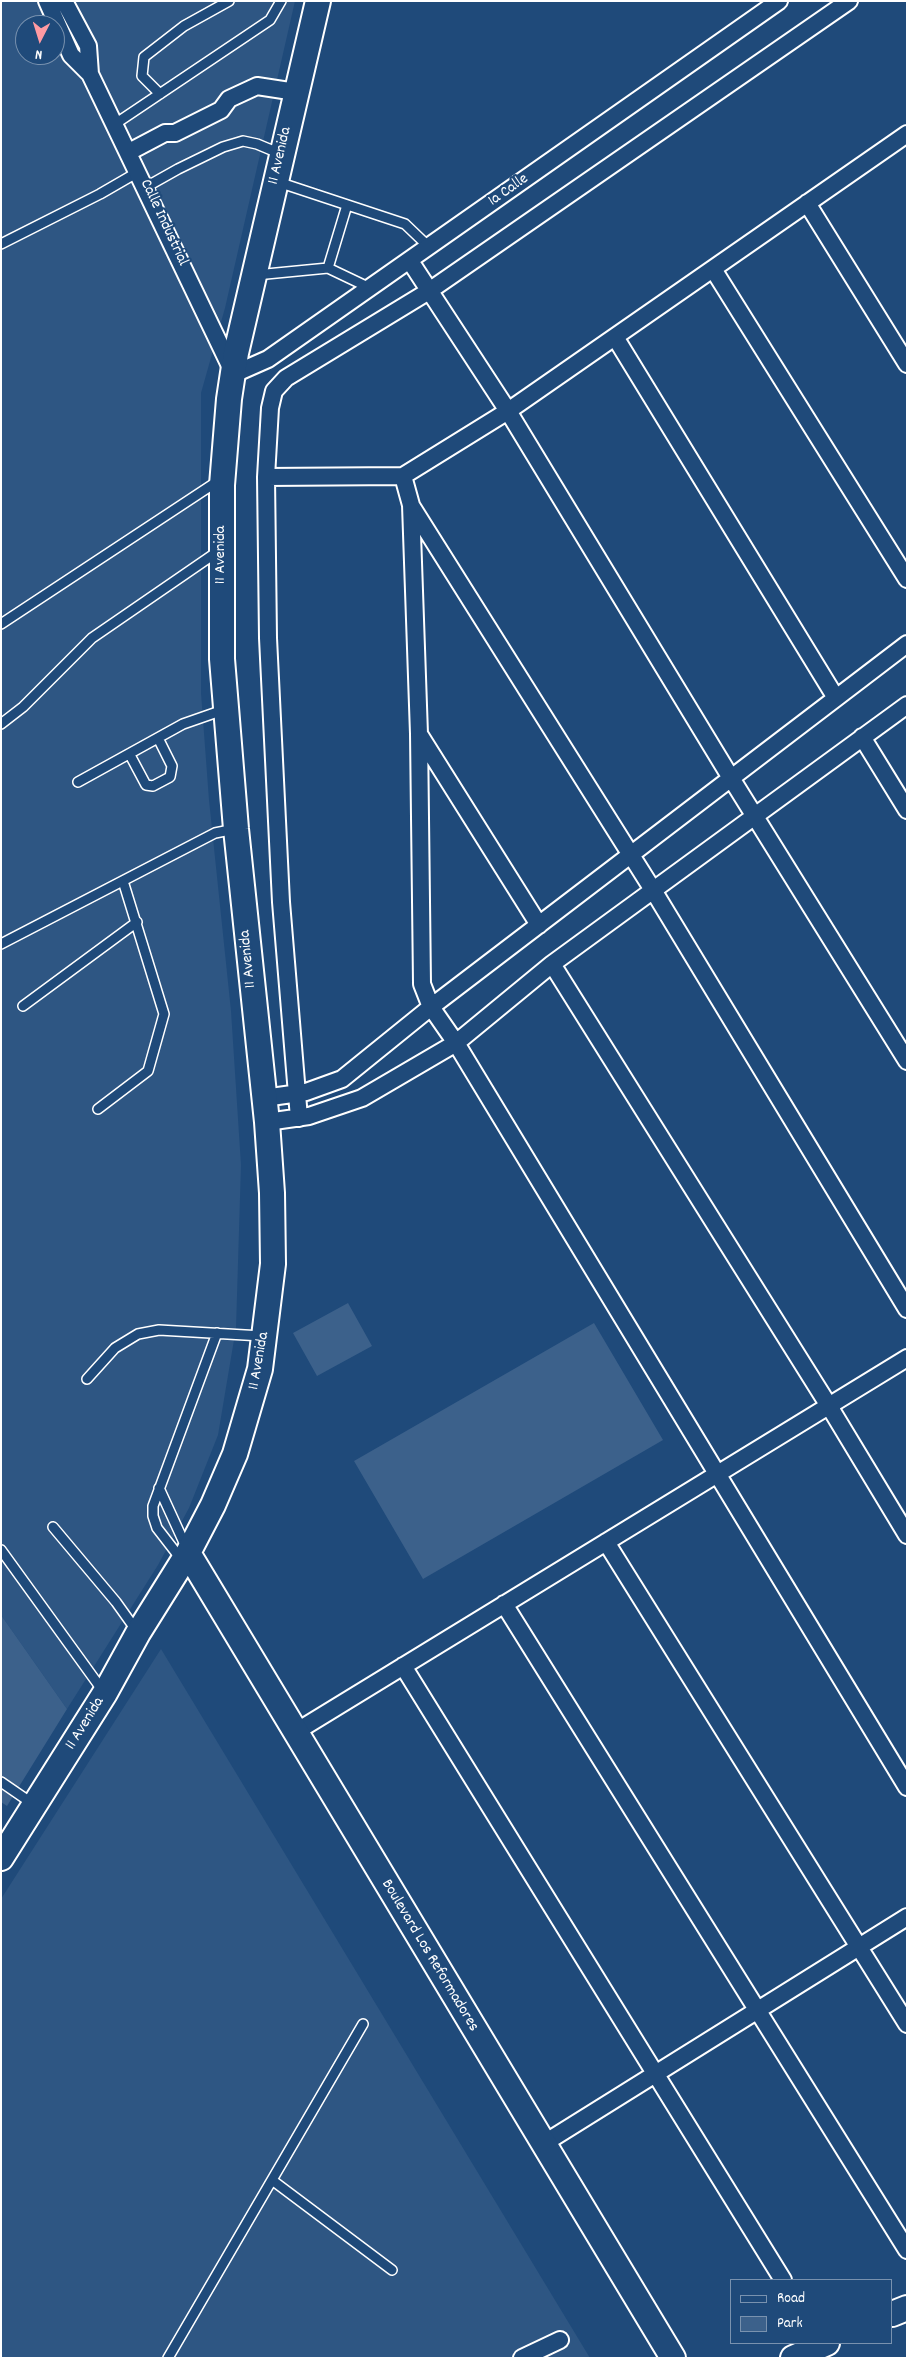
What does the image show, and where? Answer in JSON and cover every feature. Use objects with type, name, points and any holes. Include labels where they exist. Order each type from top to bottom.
[{"type":"main road","name":"11 Avenida","points":[[1,1858],[105,1693],[138,1633],[185,1557],[213,1505],[235,1454],[250,1409],[260,1369],[273,1264],[272,1194],[267,1122],[236,829],[222,659],[223,478],[229,399],[236,353],[318,1]]},
{"type":"main road","name":"Boulevard Los Reformadores","points":[[185,1557],[294,1733],[673,2358]]},
{"type":"main road","points":[[893,2314],[907,2308]]},
{"type":"main road","points":[[793,2358],[822,2344]]},
{"type":"street","name":"Calle Industrial","points":[[47,1],[71,55],[90,74],[146,187],[234,374]]},
{"type":"street","name":"Calle Industrial","points":[[64,1],[88,46],[90,74]]},
{"type":"street","name":"1a Calle","points":[[234,374],[268,360],[779,1]]},
{"type":"street","points":[[299,1118],[281,902],[268,638],[266,477],[270,408],[274,391],[286,378],[429,290],[849,1]]},
{"type":"street","points":[[129,152],[165,133],[170,123],[217,99],[229,99],[257,86],[296,92]]},
{"type":"street","points":[[266,477],[404,476],[508,411],[907,134]]},
{"type":"street","points":[[807,203],[907,364]]},
{"type":"street","points":[[410,260],[508,411],[731,778],[907,1061]]},
{"type":"street","points":[[713,269],[907,579]]},
{"type":"street","points":[[615,337],[836,698]]},
{"type":"street","points":[[404,476],[411,505],[419,734],[422,984],[431,1007],[456,1043],[907,1786]]},
{"type":"street","points":[[411,505],[631,854],[907,1309]]},
{"type":"street","points":[[264,1098],[297,1094],[324,1087],[342,1078],[431,1007],[907,644]]},
{"type":"street","points":[[267,1122],[299,1118],[336,1108],[362,1098],[456,1043],[552,964],[907,706]]},
{"type":"street","points":[[419,734],[539,925]]},
{"type":"street","points":[[862,737],[907,810]]},
{"type":"street","points":[[552,964],[829,1406],[907,1535]]},
{"type":"street","points":[[294,1733],[907,1358]]},
{"type":"street","points":[[606,1542],[907,2024]]},
{"type":"street","points":[[504,1604],[907,2250]]},
{"type":"street","points":[[402,1666],[782,2279]]},
{"type":"street","points":[[543,2144],[907,1918]]},
{"type":"street","points":[[522,2358],[560,2340]]},
{"type":"lane","points":[[160,94],[142,76],[144,57],[184,26],[229,1]]},
{"type":"lane","points":[[115,124],[270,20],[280,1]]},
{"type":"lane","points":[[146,187],[185,165],[223,147],[243,141],[257,144],[281,154]]},
{"type":"lane","points":[[1,244],[100,194],[138,172]]},
{"type":"lane","points":[[275,181],[405,224],[429,247]]},
{"type":"lane","points":[[328,268],[347,205]]},
{"type":"lane","points":[[253,276],[328,268],[370,288]]},
{"type":"lane","points":[[1,624],[223,478]]},
{"type":"lane","points":[[1,724],[23,707],[92,638],[222,548]]},
{"type":"lane","points":[[78,782],[130,755],[183,724],[226,709]]},
{"type":"lane","points":[[130,755],[146,785],[153,786],[170,777],[172,766],[158,738]]},
{"type":"lane","points":[[1,944],[215,833],[236,829]]},
{"type":"lane","points":[[98,1109],[148,1071],[164,1014],[123,881]]},
{"type":"lane","points":[[23,1006],[137,922]]},
{"type":"lane","points":[[87,1379],[116,1348],[138,1334],[159,1330],[265,1337]]},
{"type":"lane","points":[[185,1557],[158,1528],[153,1516],[153,1506],[217,1333]]},
{"type":"lane","points":[[159,1488],[185,1557]]},
{"type":"lane","points":[[53,1527],[116,1602],[138,1633]]},
{"type":"lane","points":[[1,1550],[105,1693]]},
{"type":"lane","points":[[1,1782],[35,1805]]},
{"type":"lane","points":[[168,2358],[363,2024]]},
{"type":"lane","points":[[272,2180],[392,2270]]},
{"type":"shaded area","points":[[1,1],[295,1],[225,308],[201,393],[201,693],[209,800],[231,1011],[241,1165],[236,1328],[218,1435],[189,1508],[158,1565],[67,1709],[1,1615]]},
{"type":"shaded area","points":[[161,1649],[590,2358],[1,2358],[1,1899]]},
{"type":"green space","points":[[348,1303],[372,1346],[317,1376],[293,1333]]},
{"type":"green space","points":[[594,1323],[663,1440],[423,1579],[354,1461]]},
{"type":"green space","points":[[1,1615],[67,1709],[7,1806],[1,1802]]}]
